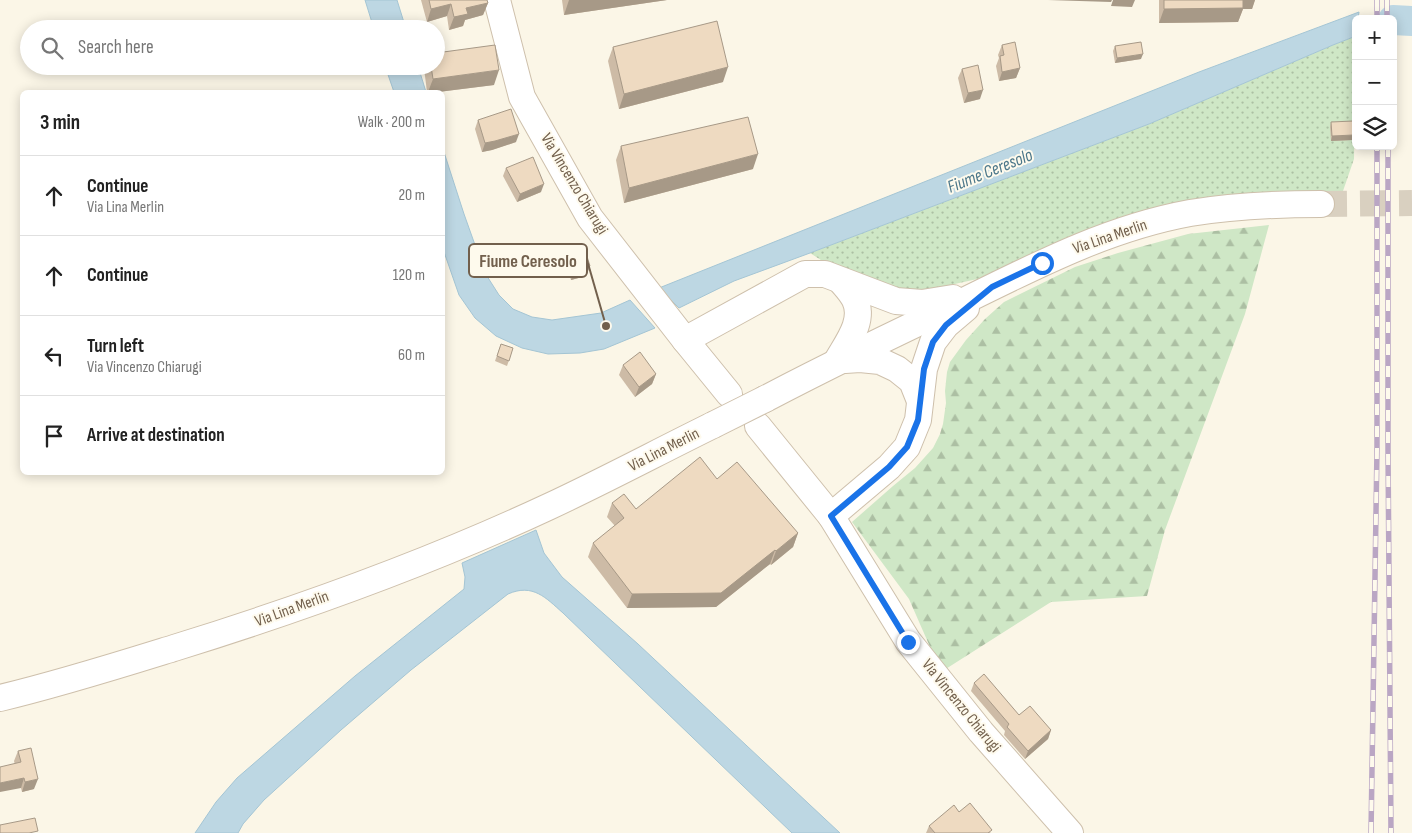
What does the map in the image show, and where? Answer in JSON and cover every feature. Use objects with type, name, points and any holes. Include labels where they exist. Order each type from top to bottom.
[{"type":"main road","name":"Via Vincenzo Chiarugi","points":[[497,0],[522,97],[590,218],[684,340],[729,394]]},
{"type":"main road","name":"Via Lina Merlin","points":[[0,698],[119,666],[251,624],[433,556],[548,507],[837,361],[1078,247],[1111,235],[1188,214],[1226,208],[1284,204],[1321,204]]},
{"type":"main road","points":[[684,340],[805,274],[825,274],[896,301],[922,303],[947,300],[992,287]]},
{"type":"main road","points":[[837,361],[856,325],[859,313],[855,299],[841,281]]},
{"type":"main road","points":[[831,516],[889,467],[907,447],[918,420],[924,369],[933,342],[946,325],[992,287]]},
{"type":"main road","points":[[837,361],[860,359],[880,361],[897,368],[912,381],[920,401]]},
{"type":"main road","name":"Via Vincenzo Chiarugi","points":[[758,426],[831,516],[908,642],[981,732],[1070,833]]},
{"type":"green space","points":[[1352,38],[1352,150],[1354,150],[1354,159],[1343,191],[1266,195],[991,276],[921,291],[895,290],[835,269],[810,253],[1149,124]]},
{"type":"green space","points":[[1269,225],[1245,314],[1165,530],[1147,596],[1051,602],[941,672],[909,599],[852,522],[915,468],[933,448],[943,424],[947,372],[950,362],[966,340],[1004,302],[1075,267],[1188,234]]},
{"type":"water","points":[[365,0],[397,0],[403,20],[371,20]]},
{"type":"water","points":[[1359,12],[1359,15],[1352,15],[1352,38],[1149,124],[734,281],[679,308],[659,288],[1199,72]]},
{"type":"water","points":[[388,75],[421,75],[425,90],[393,90]]},
{"type":"water","points":[[445,155],[485,273],[499,295],[513,309],[532,317],[552,320],[601,313],[630,300],[655,328],[604,349],[580,353],[548,354],[522,348],[496,336],[475,318],[459,295],[445,255]]},
{"type":"water","points":[[536,530],[544,553],[562,577],[638,644],[840,833],[792,833],[551,602],[532,591],[525,590],[508,594],[411,670],[264,800],[243,824],[238,833],[195,833],[216,802],[237,778],[355,676],[464,589],[465,577],[462,563]]},
{"type":"building","points":[[429,0],[487,0],[488,3],[466,8],[468,14],[454,17],[451,4],[431,9]]},
{"type":"building","points":[[1164,0],[1243,0],[1243,8],[1164,9]]},
{"type":"building","points":[[717,21],[728,67],[624,94],[613,47]]},
{"type":"building","points":[[1015,42],[1020,68],[1002,72],[1000,56],[1004,55],[1002,45]]},
{"type":"building","points":[[1141,42],[1143,54],[1117,58],[1115,46]]},
{"type":"building","points":[[495,45],[499,70],[433,79],[432,75],[445,75],[445,52]]},
{"type":"building","points":[[978,65],[983,90],[968,93],[962,69]]},
{"type":"building","points":[[511,109],[519,134],[485,143],[478,120]]},
{"type":"building","points":[[748,117],[758,154],[629,188],[621,146]]},
{"type":"building","points":[[1352,121],[1352,135],[1332,136],[1331,122]]},
{"type":"building","points":[[533,157],[544,184],[520,194],[506,168]]},
{"type":"building","points":[[585,250],[590,266],[574,270],[570,254]]},
{"type":"building","points":[[501,344],[513,348],[509,361],[497,356]]},
{"type":"building","points":[[640,352],[656,374],[639,387],[623,365]]},
{"type":"building","points":[[700,457],[717,479],[737,462],[798,533],[721,593],[632,594],[593,543],[624,518],[612,503],[624,494],[636,509]]},
{"type":"building","points":[[984,674],[1019,715],[1030,706],[1051,730],[1028,751],[1007,727],[1009,724],[974,683]]},
{"type":"building","points":[[31,748],[38,779],[25,782],[24,778],[0,783],[0,767],[21,762],[18,751]]},
{"type":"building","points":[[970,803],[992,830],[988,833],[935,833],[929,826],[954,805],[959,812]]},
{"type":"building","points":[[35,818],[38,831],[29,833],[0,833],[0,825]]},
{"type":"waterway","name":"Fiume Ceresolo","points":[[1397,20],[1412,21]]},
{"type":"tunnel","points":[[1321,204],[1412,203]]},
{"type":"railway","points":[[1377,0],[1377,15]]},
{"type":"railway","points":[[1387,0],[1387,15]]},
{"type":"railway","points":[[1371,833],[1377,449],[1377,150]]},
{"type":"railway","points":[[1388,150],[1391,833]]},
{"type":"place","name":"Fiume Ceresolo","points":[[606,326]]},
{"type":"route","points":[[908,642],[831,516],[889,467],[907,447],[918,420],[924,369],[933,342],[946,325],[992,287],[1042,263]]}]
